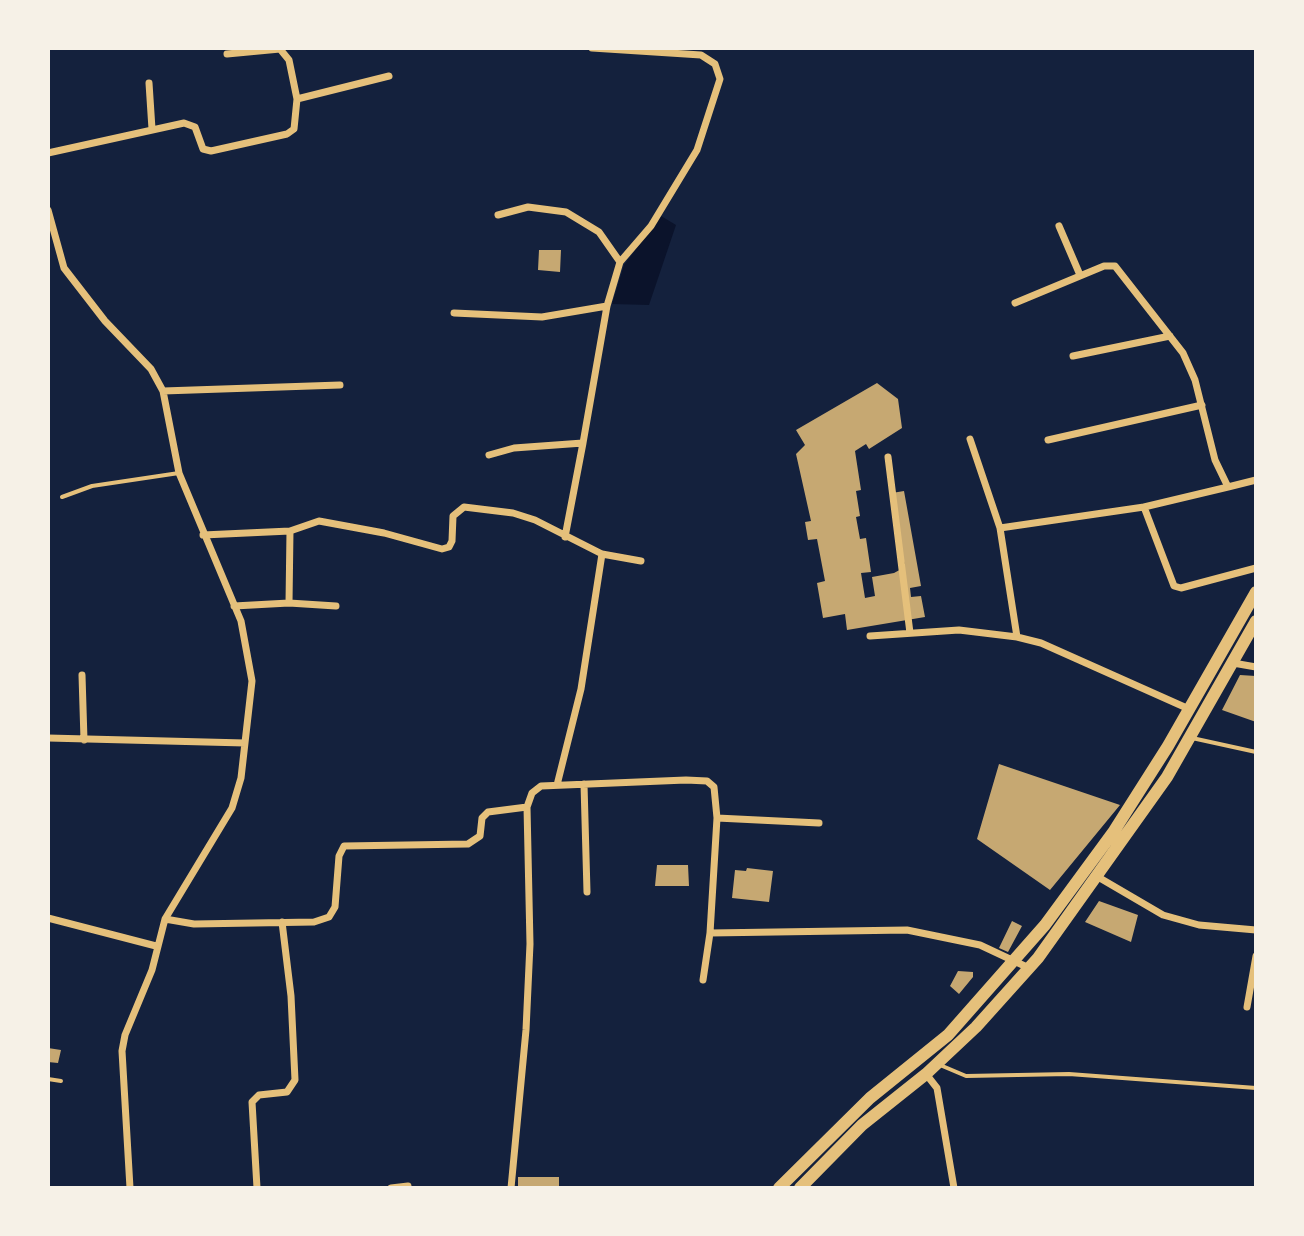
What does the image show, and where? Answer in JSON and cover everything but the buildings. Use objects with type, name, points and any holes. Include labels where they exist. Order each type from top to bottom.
[{"type":"main road","points":[[779,1188],[870,1098],[948,1035],[1016,960],[1114,831],[1256,592]]},
{"type":"main road","points":[[800,1188],[862,1125],[938,1064],[995,1009],[1029,968],[1098,877],[1190,737],[1256,621]]},
{"type":"street","points":[[48,153],[152,129],[192,124],[203,149],[211,151],[287,134],[294,129],[297,99],[286,53],[270,48],[227,54]]},
{"type":"street","points":[[565,537],[607,306],[620,262],[651,226],[697,150],[720,79],[715,64],[701,55],[592,48]]},
{"type":"street","points":[[297,99],[389,76]]},
{"type":"street","points":[[149,83],[152,129]]},
{"type":"street","points":[[498,215],[528,207],[566,212],[599,232],[620,262]]},
{"type":"street","points":[[48,210],[64,268],[105,321],[151,369],[163,391],[179,473],[241,621],[252,681],[245,743],[232,808],[165,919],[152,970],[125,1035],[122,1051],[130,1188]]},
{"type":"street","points":[[1059,226],[1080,275]]},
{"type":"street","points":[[1015,303],[1104,266],[1115,266],[1170,336],[1195,380],[1215,460],[1228,487]]},
{"type":"street","points":[[454,313],[542,317],[607,306]]},
{"type":"street","points":[[1073,356],[1170,336]]},
{"type":"street","points":[[163,391],[340,385]]},
{"type":"street","points":[[1048,440],[1202,405]]},
{"type":"street","points":[[970,439],[1000,528],[1017,637]]},
{"type":"street","points":[[489,455],[514,448],[583,443]]},
{"type":"street","points":[[888,457],[910,633]]},
{"type":"street","points":[[1000,528],[1144,507],[1256,480]]},
{"type":"street","points":[[203,535],[290,531],[319,521],[384,533],[442,549],[449,547],[452,541],[456,510],[464,507],[513,513],[535,520],[602,554],[641,561]]},
{"type":"street","points":[[1144,507],[1174,586],[1181,588],[1256,568]]},
{"type":"street","points":[[289,603],[290,531]]},
{"type":"street","points":[[557,785],[581,689],[602,554]]},
{"type":"street","points":[[234,606],[289,603],[336,606]]},
{"type":"street","points":[[870,636],[959,630],[1017,637],[1041,643],[1189,709]]},
{"type":"street","points":[[1233,663],[1256,667]]},
{"type":"street","points":[[82,675],[84,740]]},
{"type":"street","points":[[48,738],[161,738],[245,743]]},
{"type":"street","points":[[511,1188],[526,1030],[530,944],[527,807],[532,793],[541,786],[707,781],[717,795],[717,818],[710,933],[703,980]]},
{"type":"street","points":[[584,784],[587,892]]},
{"type":"street","points":[[165,919],[194,924],[282,922],[329,917],[335,907],[339,856],[344,846],[468,844],[480,836],[482,818],[488,812],[527,807]]},
{"type":"street","points":[[717,818],[819,823]]},
{"type":"street","points":[[1098,877],[1163,915],[1199,925],[1256,930]]},
{"type":"street","points":[[48,918],[156,946]]},
{"type":"street","points":[[257,1188],[252,1102],[259,1095],[287,1092],[295,1080],[291,996],[282,922]]},
{"type":"street","points":[[710,933],[907,930],[980,945],[1029,968]]},
{"type":"street","points":[[1247,1007],[1256,956]]},
{"type":"street","points":[[926,1074],[937,1088],[954,1188]]},
{"type":"street","points":[[391,1188],[408,1186]]},
{"type":"lane","points":[[62,497],[92,486],[179,473]]},
{"type":"lane","points":[[1190,737],[1208,745],[1256,752]]},
{"type":"lane","points":[[938,1064],[966,1076],[1069,1074],[1256,1088]]},
{"type":"lane","points":[[48,1079],[61,1081]]},
{"type":"water","points":[[661,216],[676,225],[649,305],[612,304],[624,265]]}]
